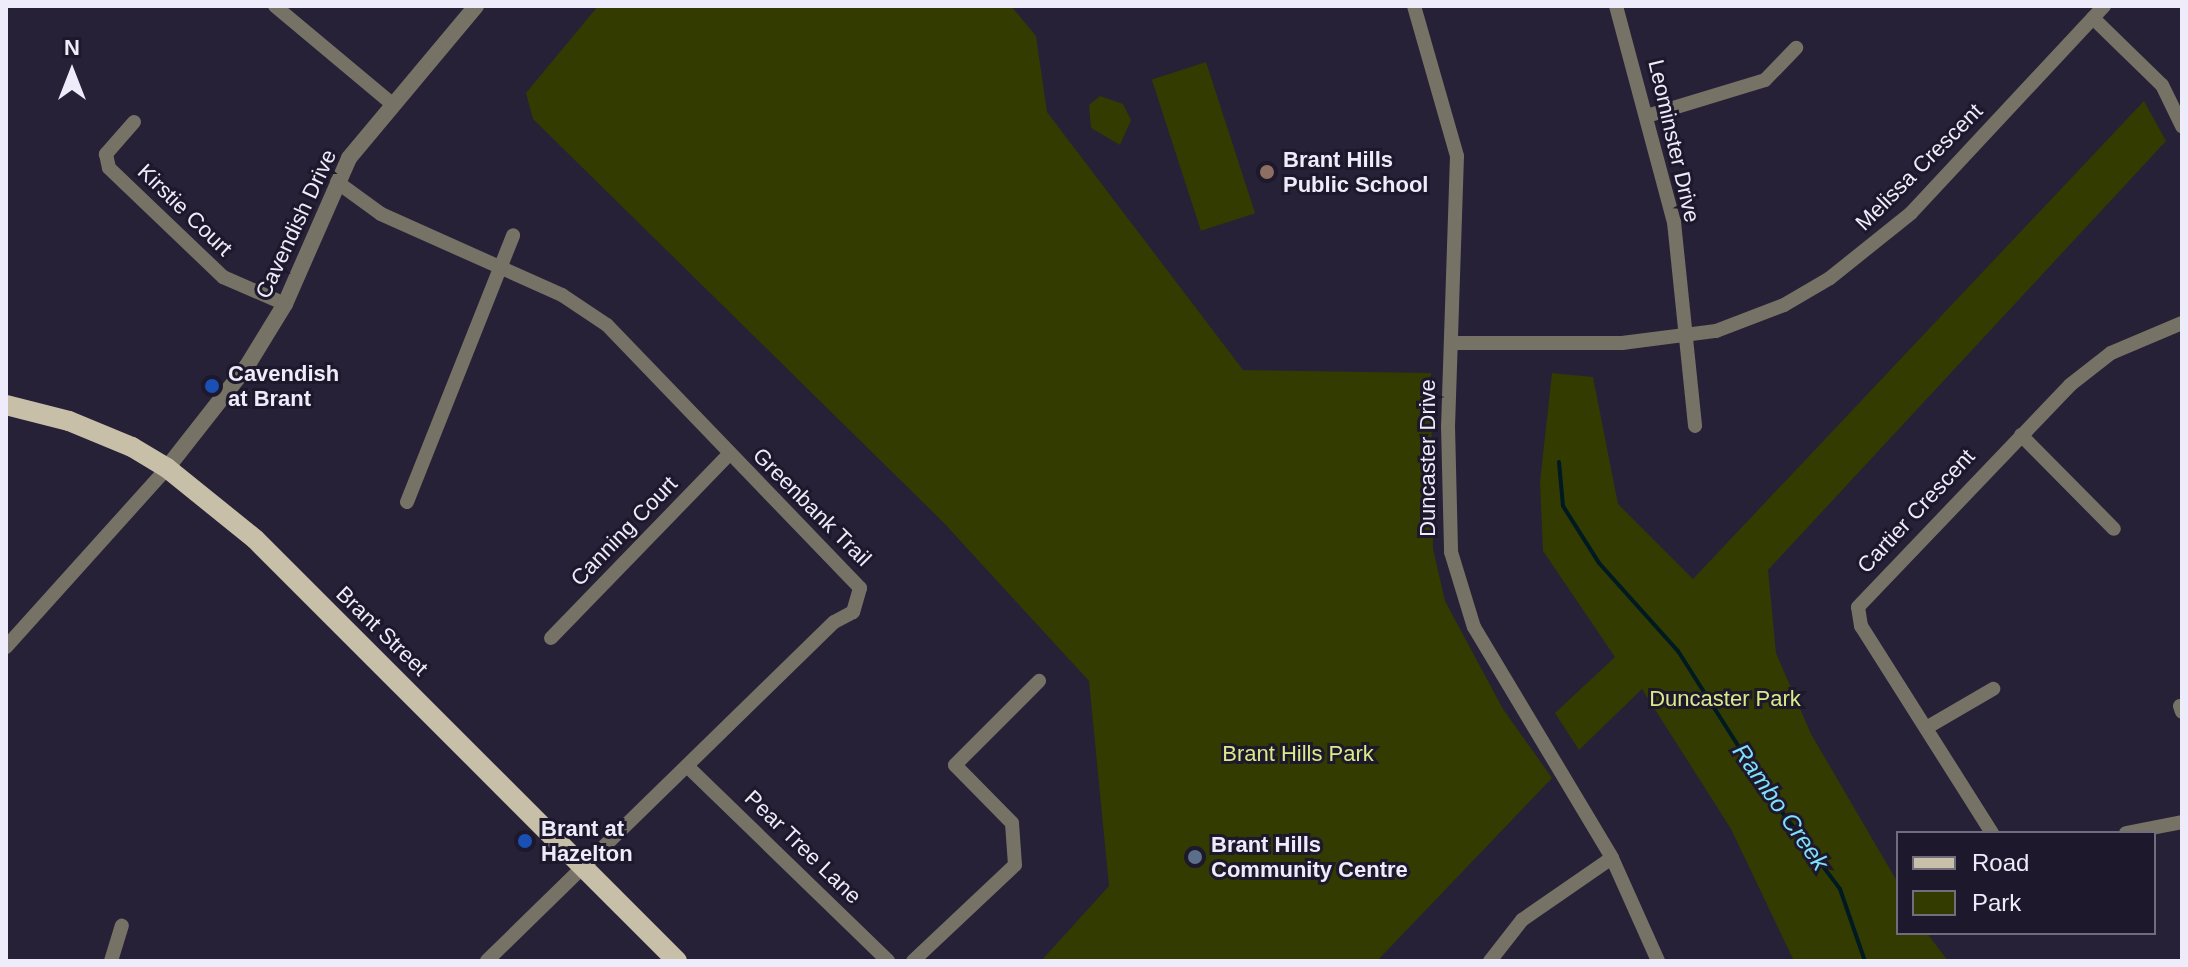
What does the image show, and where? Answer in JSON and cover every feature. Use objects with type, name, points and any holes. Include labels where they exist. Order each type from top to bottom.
[{"type":"main road","name":"Brant Street","points":[[6,405],[69,421],[167,468],[255,539],[677,961]]},
{"type":"street","points":[[275,6],[392,104]]},
{"type":"street","name":"Cavendish Drive","points":[[167,468],[247,366],[285,304],[337,182],[392,104],[476,6]]},
{"type":"street","name":"Duncaster Drive","points":[[1414,6],[1457,156],[1447,517],[1459,583],[1474,627],[1612,858],[1658,961]]},
{"type":"street","name":"Leominster Drive","points":[[1616,6],[1650,115],[1674,222],[1695,426]]},
{"type":"street","name":"Melissa Crescent","points":[[1451,343],[1622,343],[1716,331],[1784,305],[1871,248],[1911,213],[2104,6]]},
{"type":"street","points":[[2093,18],[2162,85],[2182,126]]},
{"type":"street","points":[[1650,115],[1765,80],[1796,48]]},
{"type":"street","name":"Kirstie Court","points":[[134,122],[106,154],[109,168],[223,277],[285,304]]},
{"type":"street","name":"Greenbank Trail","points":[[337,182],[381,214],[503,268],[607,325],[834,564],[855,576],[859,602],[487,961]]},
{"type":"street","points":[[407,502],[503,268],[513,235]]},
{"type":"street","name":"Cartier Crescent","points":[[1991,831],[1861,626],[1858,607],[2021,435],[2111,353],[2182,323]]},
{"type":"street","points":[[2021,435],[2114,529]]},
{"type":"street","name":"Canning Court","points":[[551,638],[729,454]]},
{"type":"street","points":[[6,647],[167,468]]},
{"type":"street","points":[[913,961],[1015,865],[1012,823],[955,765],[1039,681]]},
{"type":"street","points":[[1926,728],[1993,689]]},
{"type":"street","name":"Pear Tree Lane","points":[[687,766],[888,961]]},
{"type":"street","points":[[2136,831],[2182,822]]},
{"type":"street","points":[[1490,961],[1522,920],[1612,858]]},
{"type":"street","points":[[111,961],[122,926]]},
{"type":"green space","name":"Brant Hills Park","points":[[598,6],[1011,6],[1036,36],[1047,112],[1243,370],[1431,373],[1433,549],[1445,601],[1503,709],[1552,778],[1377,961],[1041,961],[1109,886],[1089,681],[943,522],[533,119],[526,93]]},
{"type":"green space","points":[[1206,62],[1255,213],[1201,231],[1152,80]]},
{"type":"green space","points":[[1100,96],[1123,104],[1131,120],[1120,145],[1091,128],[1089,105]]},
{"type":"green space","name":"Duncaster Park","points":[[2144,101],[2166,141],[1768,570],[1776,653],[1811,734],[1896,880],[1896,935],[1928,935],[1948,961],[1794,961],[1731,829],[1642,689],[1579,750],[1555,713],[1615,657],[1543,551],[1540,482],[1552,373],[1593,377],[1618,504],[1693,579]]},
{"type":"waterway","name":"Rambo Creek","points":[[1559,462],[1563,506],[1599,563],[1678,651],[1770,796],[1840,889],[1865,961]]},
{"type":"place","name":"Brant Hills Public School","points":[[1267,172]]},
{"type":"place","name":"Cavendish at Brant","points":[[212,386]]},
{"type":"place","name":"Brant at Hazelton","points":[[525,841]]},
{"type":"place","name":"Brant Hills Community Centre","points":[[1195,857]]}]
